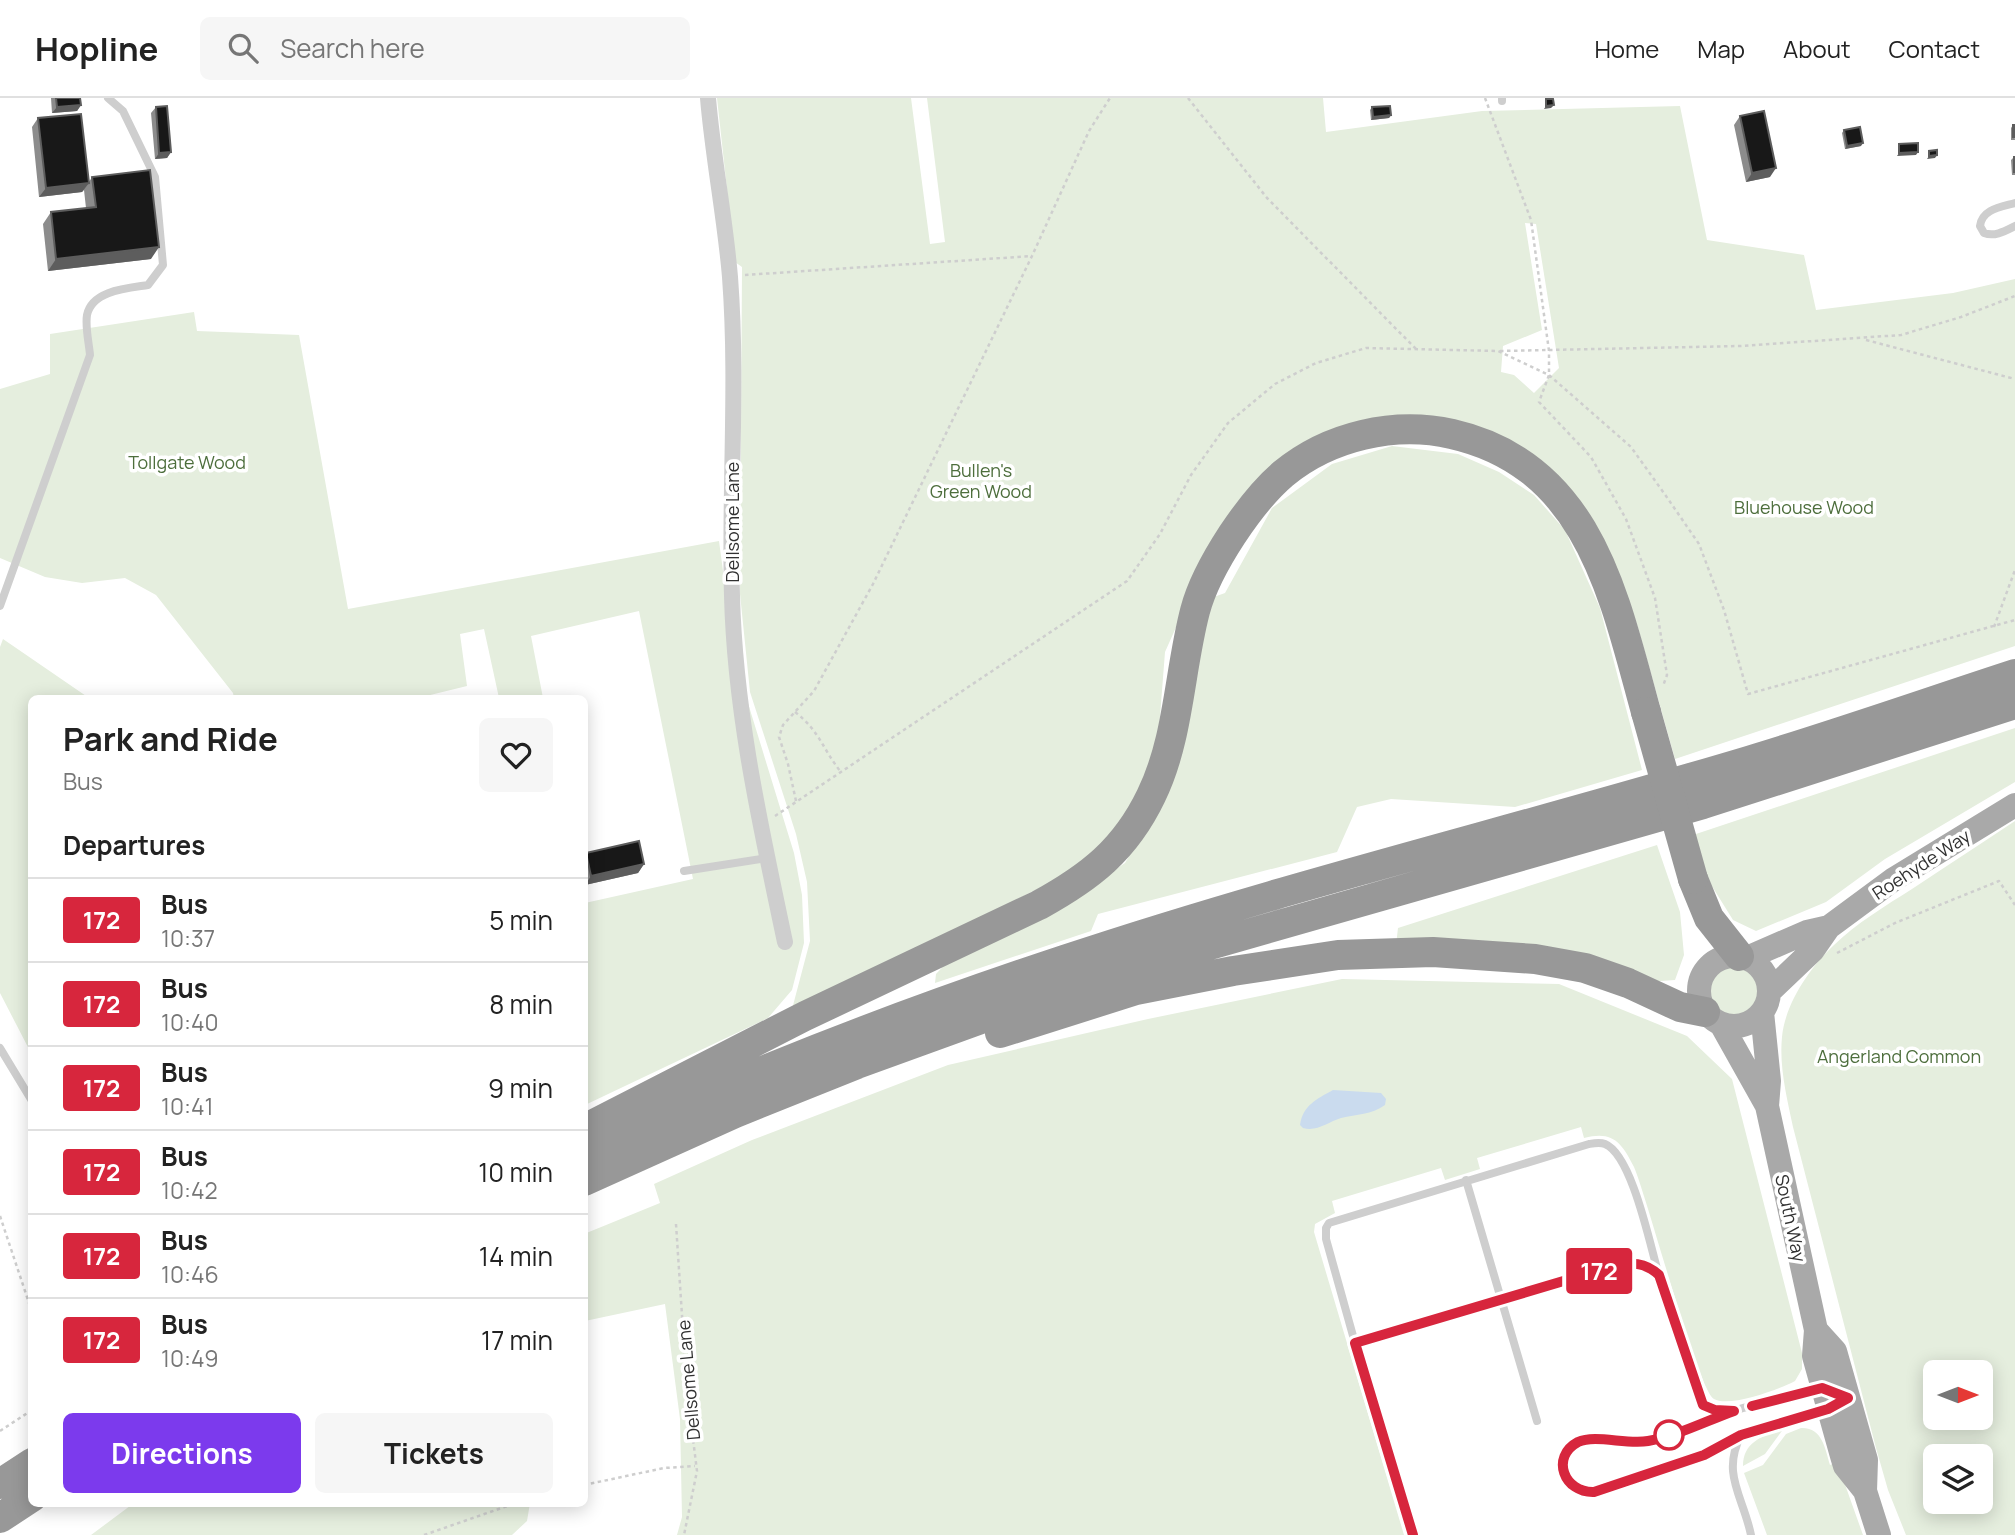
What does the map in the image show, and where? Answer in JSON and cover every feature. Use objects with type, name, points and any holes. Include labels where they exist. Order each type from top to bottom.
[{"type":"highway","points":[[588,1127],[805,1016],[1040,905],[1076,885],[1100,865],[1140,818],[1163,768],[1196,608],[1208,578],[1244,517],[1283,474],[1317,452],[1377,431],[1407,429],[1474,439],[1520,462],[1540,478],[1557,494],[1587,536],[1652,704],[1692,878],[1709,918],[1743,957]]},
{"type":"highway","points":[[588,1148],[753,1076],[911,1014],[1064,960],[1222,911],[1750,761],[2015,674]]},
{"type":"highway","points":[[588,1179],[735,1113],[857,1064],[1017,1006],[1150,962],[1703,804],[2015,704]]},
{"type":"highway","points":[[857,1064],[963,1044],[1136,990],[1233,971],[1338,955],[1433,952],[1535,959],[1586,968],[1713,1018]]},
{"type":"highway","points":[[0,1484],[28,1466]]},
{"type":"highway","points":[[0,1518],[28,1500]]},
{"type":"main road","name":"Roehyde Way","points":[[1766,1002],[1813,950],[1829,927],[1894,879],[2015,805]]},
{"type":"main road","name":"Roehyde Way","points":[[1743,957],[1807,932],[1829,927]]},
{"type":"main road","points":[[1743,957],[1764,971],[1766,1002],[1754,1020],[1732,1027],[1713,1018],[1698,993],[1703,973],[1718,959],[1743,957]]},
{"type":"main road","name":"South Way","points":[[1766,1002],[1769,1082],[1767,1106],[1816,1330],[1835,1351],[1833,1398],[1866,1460],[1865,1491],[1879,1535]]},
{"type":"main road","name":"South Way","points":[[1713,1018],[1767,1106]]},
{"type":"street","name":"Dellsome Lane","points":[[708,98],[730,276],[733,341],[732,597],[744,738],[786,942]]},
{"type":"lane","points":[[0,606],[90,355],[87,315],[93,303],[113,291],[149,285],[163,265],[155,177],[123,111],[108,98]]},
{"type":"lane","points":[[2015,203],[1984,215],[1980,226],[1984,233],[1989,234],[2015,226]]},
{"type":"lane","points":[[684,871],[768,858]]},
{"type":"lane","points":[[0,1048],[28,1094]]},
{"type":"lane","points":[[1413,1535],[1326,1239],[1326,1228],[1334,1221],[1589,1144],[1602,1143],[1623,1163],[1631,1181],[1659,1275],[1703,1405],[1715,1410],[1734,1411],[1833,1398]]},
{"type":"lane","points":[[1466,1180],[1537,1422]]},
{"type":"lane","points":[[1355,1343],[1623,1264],[1643,1265],[1659,1275]]},
{"type":"lane","points":[[1734,1411],[1650,1441],[1631,1444],[1584,1440],[1571,1447],[1567,1453],[1563,1466],[1564,1474],[1567,1481],[1579,1490],[1594,1492],[1704,1455],[1741,1435],[1833,1398]]},
{"type":"lane","points":[[1741,1435],[1731,1464],[1751,1535]]},
{"type":"path","points":[[796,801],[779,737],[783,725],[814,691],[873,584],[1032,256],[1089,131],[1110,98]]},
{"type":"path","points":[[1188,98],[1267,198],[1417,350]]},
{"type":"path","points":[[1485,98],[1531,220],[1549,351],[1549,375],[1539,402],[1591,457],[1626,519],[1656,597],[1667,675],[1652,704]]},
{"type":"path","points":[[730,276],[1032,256]]},
{"type":"path","points":[[761,826],[1127,582],[1160,534],[1191,475],[1228,423],[1275,384],[1316,363],[1366,348],[1549,351],[1740,346],[1861,339],[1901,335],[1961,317],[2015,296]]},
{"type":"path","points":[[1861,339],[2015,379]]},
{"type":"path","points":[[1498,351],[1549,375],[1631,447],[1699,544],[1724,610],[1748,694],[2015,620]]},
{"type":"path","points":[[1994,627],[2015,570]]},
{"type":"path","points":[[795,712],[807,721],[821,738],[841,772]]},
{"type":"path","points":[[1828,960],[1895,923],[1999,881],[2015,905]]},
{"type":"path","points":[[0,1216],[28,1300]]},
{"type":"path","name":"Dellsome Lane","points":[[676,1224],[687,1391],[697,1471],[684,1535]]},
{"type":"path","points":[[0,1431],[28,1413]]},
{"type":"path","points":[[588,1484],[664,1468],[696,1466]]},
{"type":"path","points":[[424,1535],[504,1507]]},
{"type":"green space","name":"Bullen's Green Wood","points":[[717,98],[911,98],[930,244],[945,242],[927,98],[1323,98],[1326,132],[1482,111],[1680,106],[1707,240],[1804,255],[1816,310],[1953,293],[2015,279],[2015,646],[1675,759],[1637,624],[1609,551],[1457,426],[1318,440],[1215,540],[1165,652],[1157,755],[1125,822],[1079,868],[791,1013],[810,941],[807,882],[796,834],[750,692],[740,594],[742,267],[735,262]],"holes":[[[1525,223],[1536,224],[1559,368],[1534,393],[1514,375],[1501,372],[1503,346],[1542,330]]]},
{"type":"green space","name":"Tollgate Wood","points":[[194,312],[197,331],[299,335],[348,609],[719,541],[735,661],[794,853],[802,895],[804,943],[792,990],[768,1018],[588,1104],[588,902],[693,879],[639,611],[531,636],[542,695],[498,695],[484,629],[460,634],[467,686],[430,695],[233,695],[156,595],[125,578],[82,583],[45,577],[0,558],[0,389],[50,374],[50,334]]},
{"type":"green space","points":[[1392,446],[1458,454],[1499,472],[1534,495],[1565,530],[1600,608],[1642,770],[1515,807],[1391,799],[1357,807],[1337,852],[1098,914],[1091,931],[935,983],[936,974],[952,957],[1055,910],[1125,863],[1162,800],[1211,598],[1225,593],[1272,508],[1332,464]]},
{"type":"green space","points":[[3,639],[85,695],[28,695],[28,1047],[0,993],[0,647]]},
{"type":"green space","points":[[2015,728],[2015,782],[1885,859],[1826,902],[1756,931],[1733,920],[1710,883],[1693,835]]},
{"type":"green space","name":"Angerland Common","points":[[2015,821],[2015,1535],[1906,1535],[1888,1490],[1876,1448],[1793,1127],[1781,1048],[1788,1012],[1800,987],[1816,964],[1852,929]]},
{"type":"green space","points":[[1657,845],[1680,912],[1684,955],[1675,980],[1646,982],[1396,945],[1398,928]]},
{"type":"green space","points":[[1734,967],[1743,968],[1751,974],[1757,982],[1757,1000],[1751,1008],[1743,1014],[1734,1015],[1725,1014],[1717,1008],[1711,1000],[1710,991],[1711,982],[1717,974],[1725,968]]},
{"type":"green space","points":[[1342,979],[1559,984],[1687,1036],[1732,1079],[1802,1353],[1802,1369],[1795,1381],[1767,1393],[1731,1401],[1714,1399],[1707,1388],[1685,1330],[1634,1167],[1615,1140],[1602,1136],[1584,1138],[1581,1127],[1477,1158],[1480,1169],[1445,1180],[1441,1168],[1332,1201],[1335,1213],[1315,1224],[1314,1232],[1404,1535],[677,1535],[682,1517],[680,1419],[665,1304],[588,1320],[588,1232],[660,1203],[654,1184],[752,1140],[948,1065],[1148,1019]]},
{"type":"green space","points":[[1784,1428],[1765,1454],[1743,1466],[1751,1445]]},
{"type":"green space","points":[[1801,1428],[1814,1431],[1822,1440],[1830,1465],[1837,1462],[1863,1535],[1767,1535],[1744,1473],[1763,1465],[1786,1434]]},
{"type":"green space","points":[[129,1507],[529,1507],[527,1521],[512,1535],[91,1535]]},
{"type":"water","points":[[1333,1090],[1381,1093],[1386,1099],[1385,1105],[1374,1111],[1341,1118],[1318,1128],[1303,1128],[1300,1125],[1304,1112],[1316,1100]]},
{"type":"building","points":[[56,98],[80,98],[81,105],[57,107]]},
{"type":"building","points":[[1546,99],[1553,99],[1554,105],[1546,106]]},
{"type":"building","points":[[167,106],[171,152],[159,153],[156,107]]},
{"type":"building","points":[[1390,106],[1391,115],[1373,117],[1372,107]]},
{"type":"building","points":[[1764,111],[1776,168],[1752,173],[1740,116]]},
{"type":"building","points":[[81,114],[89,183],[46,188],[38,118]]},
{"type":"building","points":[[1860,127],[1863,143],[1847,146],[1844,130]]},
{"type":"building","points":[[1918,143],[1918,152],[1899,153],[1899,144]]},
{"type":"building","points":[[1937,150],[1937,155],[1929,156],[1929,151]]},
{"type":"building","points":[[150,170],[159,247],[56,259],[51,212],[96,207],[92,177]]},
{"type":"building","points":[[639,841],[644,864],[591,876],[588,853]]},
{"type":"bus line","name":"172","points":[[1413,1535],[1355,1343],[1614,1266],[1634,1263],[1652,1269],[1659,1275],[1703,1405],[1715,1410],[1734,1411],[1650,1441],[1631,1444],[1584,1440],[1571,1447],[1564,1459],[1567,1481],[1579,1490],[1594,1492],[1704,1455],[1741,1435],[1828,1409],[1848,1398],[1822,1388],[1752,1406]]},
{"type":"park label","name":"Bluehouse Wood","points":[[1804,507]]}]
